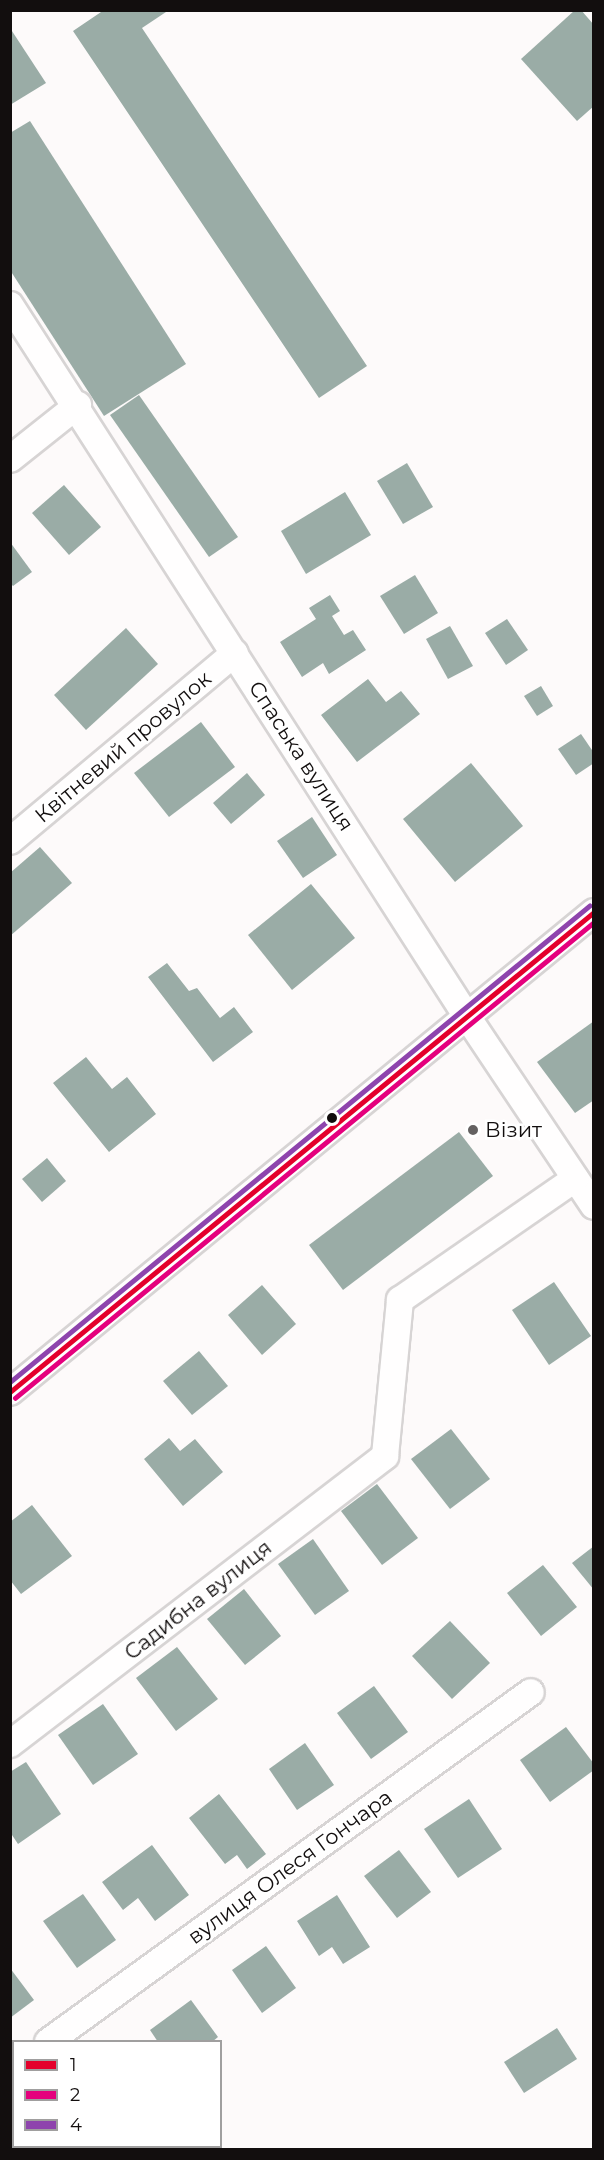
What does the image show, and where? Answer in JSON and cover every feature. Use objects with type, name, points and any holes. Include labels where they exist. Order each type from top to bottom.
[{"type":"street","name":"Спаська вулиця","points":[[10,305],[78,405],[468,1018],[594,1206]]},
{"type":"street","points":[[10,459],[78,405]]},
{"type":"street","name":"Квітневий провулок","points":[[10,841],[235,653]]},
{"type":"street","points":[[10,1392],[468,1018],[594,912]]},
{"type":"street","name":"Садибна вулиця","points":[[10,1744],[385,1456],[400,1300],[575,1179]]},
{"type":"street","name":"вулиця Олеся Гончара","points":[[51,2040],[531,1692]]},
{"type":"building","points":[[104,10],[169,10],[142,28],[367,366],[319,398],[73,31]]},
{"type":"building","points":[[575,10],[581,10],[594,25],[594,106],[577,121],[521,59]]},
{"type":"building","points":[[10,28],[46,83],[10,105]]},
{"type":"building","points":[[30,121],[186,364],[104,416],[10,270],[10,133]]},
{"type":"building","points":[[139,395],[238,537],[209,557],[110,415]]},
{"type":"building","points":[[407,463],[433,507],[403,524],[377,481]]},
{"type":"building","points":[[64,485],[101,527],[69,555],[32,513]]},
{"type":"building","points":[[345,492],[371,535],[306,574],[281,531]]},
{"type":"building","points":[[10,542],[32,572],[13,586],[10,583]]},
{"type":"building","points":[[415,575],[438,613],[404,634],[380,596]]},
{"type":"building","points":[[330,595],[340,611],[332,616],[344,635],[353,630],[366,650],[329,674],[323,663],[302,677],[280,642],[316,619],[309,608]]},
{"type":"building","points":[[507,619],[528,650],[506,665],[485,633]]},
{"type":"building","points":[[450,626],[473,666],[448,679],[426,639]]},
{"type":"building","points":[[126,628],[158,664],[86,730],[54,695]]},
{"type":"building","points":[[368,679],[386,702],[401,691],[420,714],[357,762],[321,715]]},
{"type":"building","points":[[541,686],[553,706],[537,716],[524,696]]},
{"type":"building","points":[[201,722],[235,767],[169,817],[134,773]]},
{"type":"building","points":[[581,734],[594,753],[594,763],[576,775],[558,749]]},
{"type":"building","points":[[471,763],[523,826],[455,882],[403,819]]},
{"type":"building","points":[[247,773],[265,795],[231,824],[213,803]]},
{"type":"building","points":[[312,817],[337,855],[303,878],[277,841]]},
{"type":"building","points":[[40,847],[72,883],[10,936],[10,873]]},
{"type":"building","points":[[311,884],[355,938],[292,990],[248,935]]},
{"type":"building","points":[[167,963],[189,991],[197,988],[220,1018],[234,1007],[253,1032],[213,1062],[148,977]]},
{"type":"building","points":[[594,1021],[594,1100],[575,1113],[537,1062]]},
{"type":"building","points":[[86,1057],[112,1089],[127,1077],[156,1114],[109,1152],[53,1083]]},
{"type":"building","points":[[459,1132],[493,1176],[343,1290],[309,1245]]},
{"type":"building","points":[[47,1158],[66,1181],[42,1202],[22,1179]]},
{"type":"building","points":[[554,1282],[591,1336],[549,1365],[512,1310]]},
{"type":"building","points":[[262,1285],[296,1324],[262,1355],[228,1315]]},
{"type":"building","points":[[199,1351],[228,1386],[192,1415],[163,1381]]},
{"type":"building","points":[[451,1429],[490,1479],[450,1509],[411,1459]]},
{"type":"building","points":[[169,1438],[180,1451],[195,1439],[223,1472],[183,1506],[144,1459]]},
{"type":"building","points":[[377,1484],[418,1538],[382,1565],[341,1511]]},
{"type":"building","points":[[32,1505],[72,1556],[21,1594],[10,1580],[10,1522]]},
{"type":"building","points":[[313,1539],[349,1591],[315,1615],[278,1564]]},
{"type":"building","points":[[594,1546],[594,1590],[572,1563]]},
{"type":"building","points":[[543,1565],[577,1607],[541,1636],[507,1593]]},
{"type":"building","points":[[244,1589],[281,1636],[245,1665],[207,1619]]},
{"type":"building","points":[[450,1621],[490,1663],[452,1699],[412,1656]]},
{"type":"building","points":[[177,1647],[218,1699],[176,1731],[136,1678]]},
{"type":"building","points":[[374,1686],[408,1732],[371,1759],[337,1713]]},
{"type":"building","points":[[103,1704],[138,1754],[93,1785],[58,1735]]},
{"type":"building","points":[[566,1727],[594,1764],[594,1770],[550,1802],[520,1760]]},
{"type":"building","points":[[305,1743],[334,1785],[297,1810],[269,1769]]},
{"type":"building","points":[[26,1762],[61,1814],[18,1844],[10,1832],[10,1772]]},
{"type":"building","points":[[219,1794],[266,1854],[247,1869],[237,1855],[225,1864],[189,1818]]},
{"type":"building","points":[[469,1799],[502,1849],[458,1878],[424,1829]]},
{"type":"building","points":[[152,1845],[189,1895],[155,1921],[138,1898],[123,1910],[102,1882]]},
{"type":"building","points":[[399,1850],[431,1892],[397,1918],[364,1876]]},
{"type":"building","points":[[83,1894],[116,1940],[77,1968],[43,1921]]},
{"type":"building","points":[[337,1895],[370,1947],[343,1964],[332,1947],[319,1956],[297,1921]]},
{"type":"building","points":[[266,1946],[296,1988],[262,2013],[232,1970]]},
{"type":"building","points":[[10,1968],[34,2000],[10,2018]]},
{"type":"building","points":[[191,2000],[218,2037],[214,2040],[157,2040],[150,2030]]},
{"type":"building","points":[[557,2028],[577,2059],[524,2093],[504,2062]]},
{"type":"building","points":[[12,2134],[12,2148],[45,2148],[10,2150],[10,2135]]},
{"type":"transit line","name":"4","points":[[10,1382],[589,906]]},
{"type":"transit line","name":"1","points":[[10,1392],[594,912]]},
{"type":"transit line","name":"2","points":[[15,1398],[594,922]]},
{"type":"place","name":"Візит","points":[[473,1130]]}]
